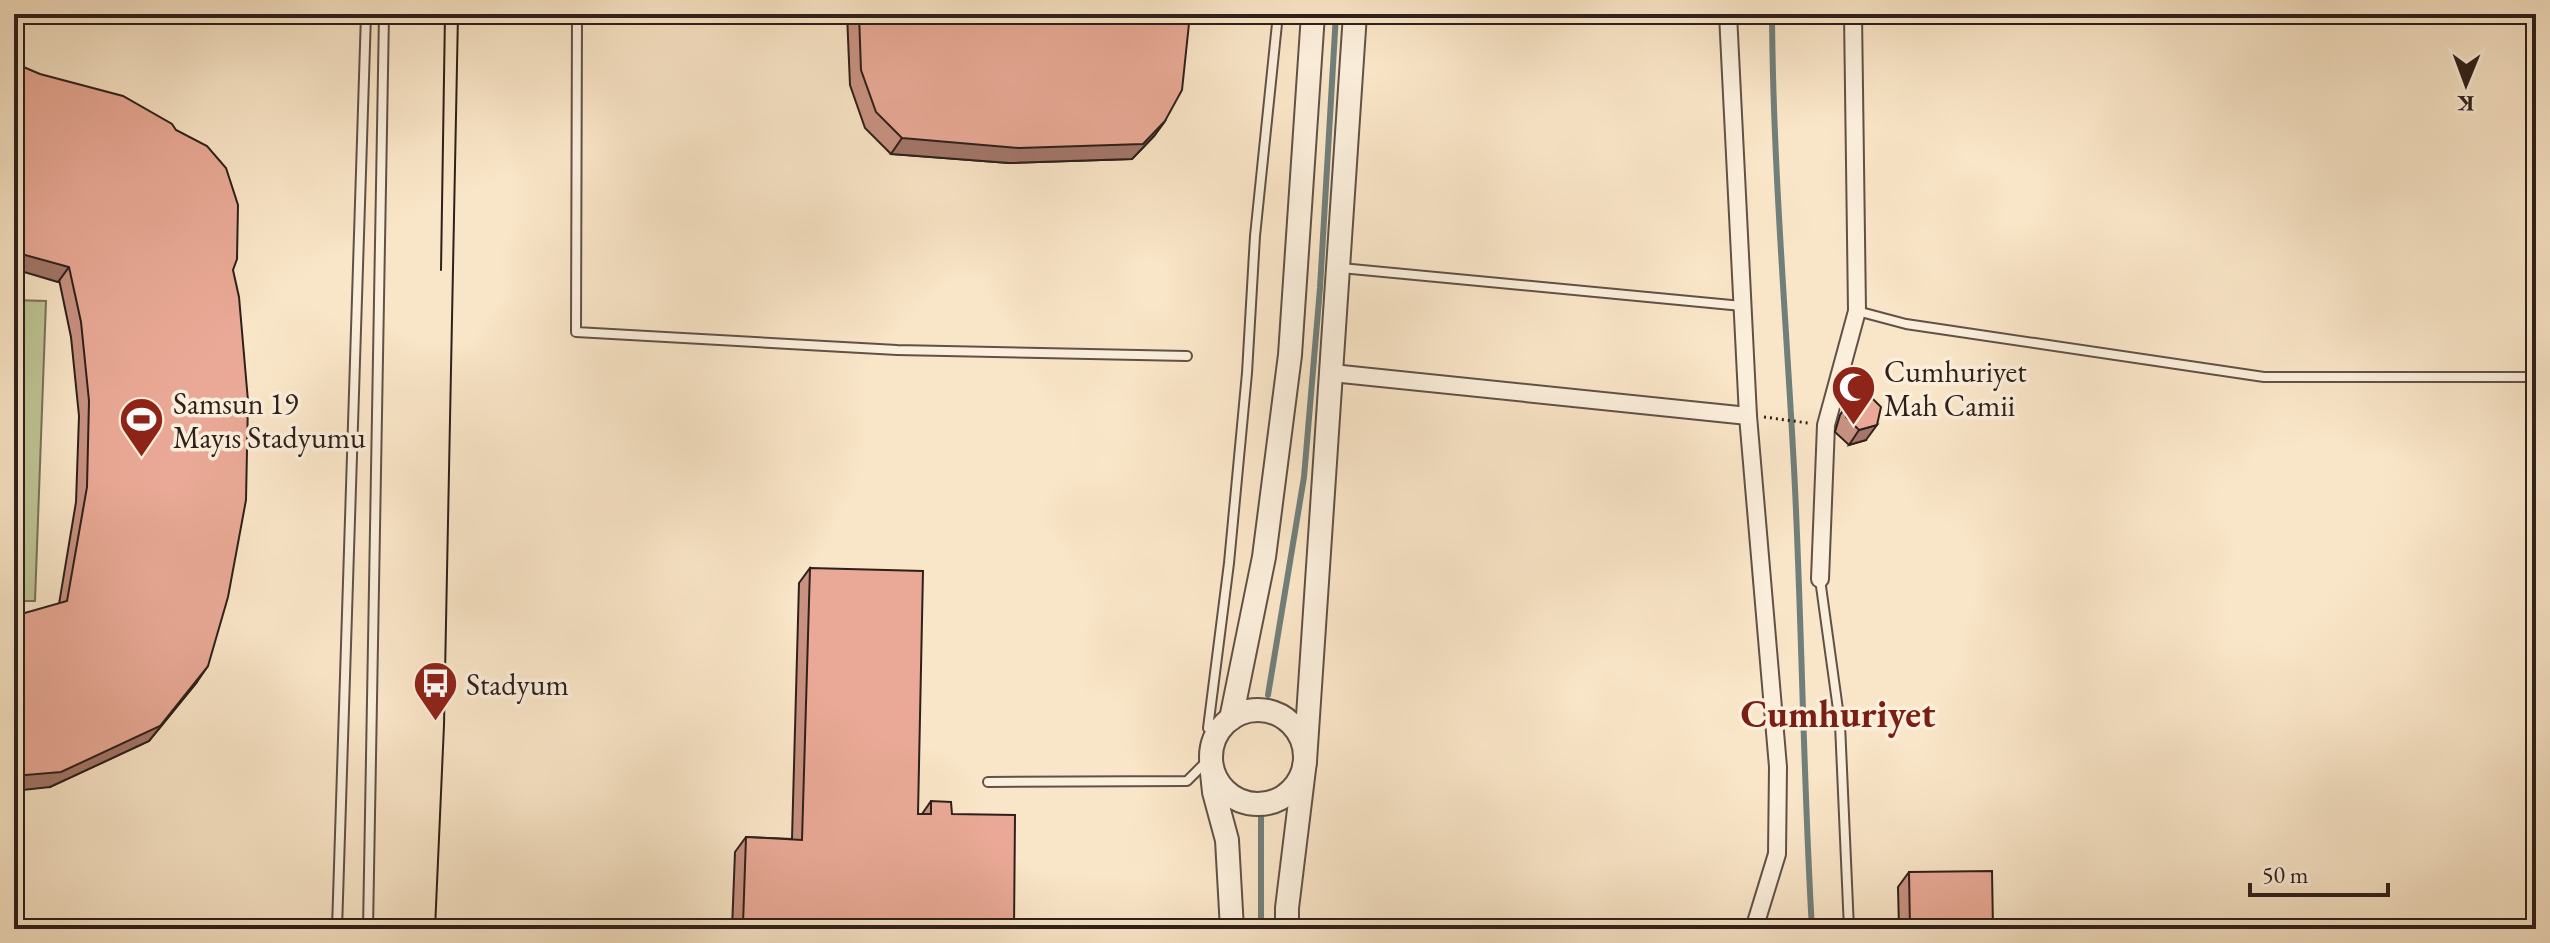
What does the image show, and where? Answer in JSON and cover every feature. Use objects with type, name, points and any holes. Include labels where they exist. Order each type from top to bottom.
[{"type":"street","points":[[1231,719],[1264,557],[1290,355],[1313,14]]},
{"type":"street","points":[[1287,929],[1305,761],[1355,14]]},
{"type":"street","points":[[1728,14],[1748,416],[1778,767],[1777,854],[1754,929]]},
{"type":"street","points":[[1820,579],[1826,425],[1857,311],[1853,14]]},
{"type":"street","points":[[1332,373],[1748,416]]},
{"type":"street","points":[[1260,711],[1287,721],[1297,732],[1305,761],[1301,776],[1292,789],[1279,799],[1256,804],[1233,797],[1221,787],[1213,773],[1213,742],[1220,729],[1231,719],[1245,712],[1260,711]]},
{"type":"street","points":[[1208,728],[1214,792],[1227,840],[1232,929]]},
{"type":"lane","points":[[337,929],[366,14]]},
{"type":"lane","points":[[368,929],[384,14]]},
{"type":"lane","points":[[577,14],[576,332],[897,350],[1187,356]]},
{"type":"lane","points":[[1208,728],[1231,547],[1247,373],[1255,236],[1278,14]]},
{"type":"lane","points":[[1339,268],[1742,306]]},
{"type":"lane","points":[[1857,311],[1906,324],[2264,377],[2536,377]]},
{"type":"lane","points":[[1820,579],[1840,724],[1849,929]]},
{"type":"lane","points":[[988,782],[1187,781],[1211,757]]},
{"type":"path","points":[[1748,416],[1826,425]]},
{"type":"green space","points":[[14,300],[46,301],[35,601],[14,601]]},
{"type":"building","points":[[859,14],[1190,14],[1182,90],[1165,121],[1143,144],[1019,148],[902,138],[876,112],[861,70]]},
{"type":"building","name":"Samsun 19 Mayıs Stadyumu","points":[[14,63],[40,74],[123,96],[207,146],[226,168],[238,205],[237,259],[233,270],[239,297],[248,401],[246,500],[228,597],[208,666],[160,726],[61,772],[14,776],[14,616],[67,601],[87,487],[89,401],[81,322],[69,267],[14,252]]},
{"type":"building","points":[[1868,394],[1881,407],[1877,425],[1859,430],[1846,417],[1850,400]]},
{"type":"building","points":[[810,568],[923,571],[918,814],[931,814],[931,801],[951,802],[952,814],[1015,815],[1014,929],[801,929],[801,924],[743,924],[746,837],[802,840]]},
{"type":"building","points":[[1992,871],[1993,929],[1910,929],[1909,872]]},
{"type":"waterway","points":[[1268,695],[1304,477],[1320,288],[1336,14]]},
{"type":"waterway","points":[[1772,14],[1777,185],[1797,526],[1812,929]]},
{"type":"waterway","points":[[1261,815],[1261,929]]},
{"type":"tram line","points":[[441,270],[445,14]]},
{"type":"tram line","points":[[435,929],[444,725],[458,14]]},
{"type":"place","name":"Cumhuriyet Mah Camii","points":[[1853,427]]},
{"type":"place","name":"Samsun 19 Mayıs Stadyumu","points":[[142,459]]},
{"type":"place","name":"Stadyum","points":[[435,723]]},
{"type":"district","name":"Cumhuriyet","points":[[1838,713]]}]
